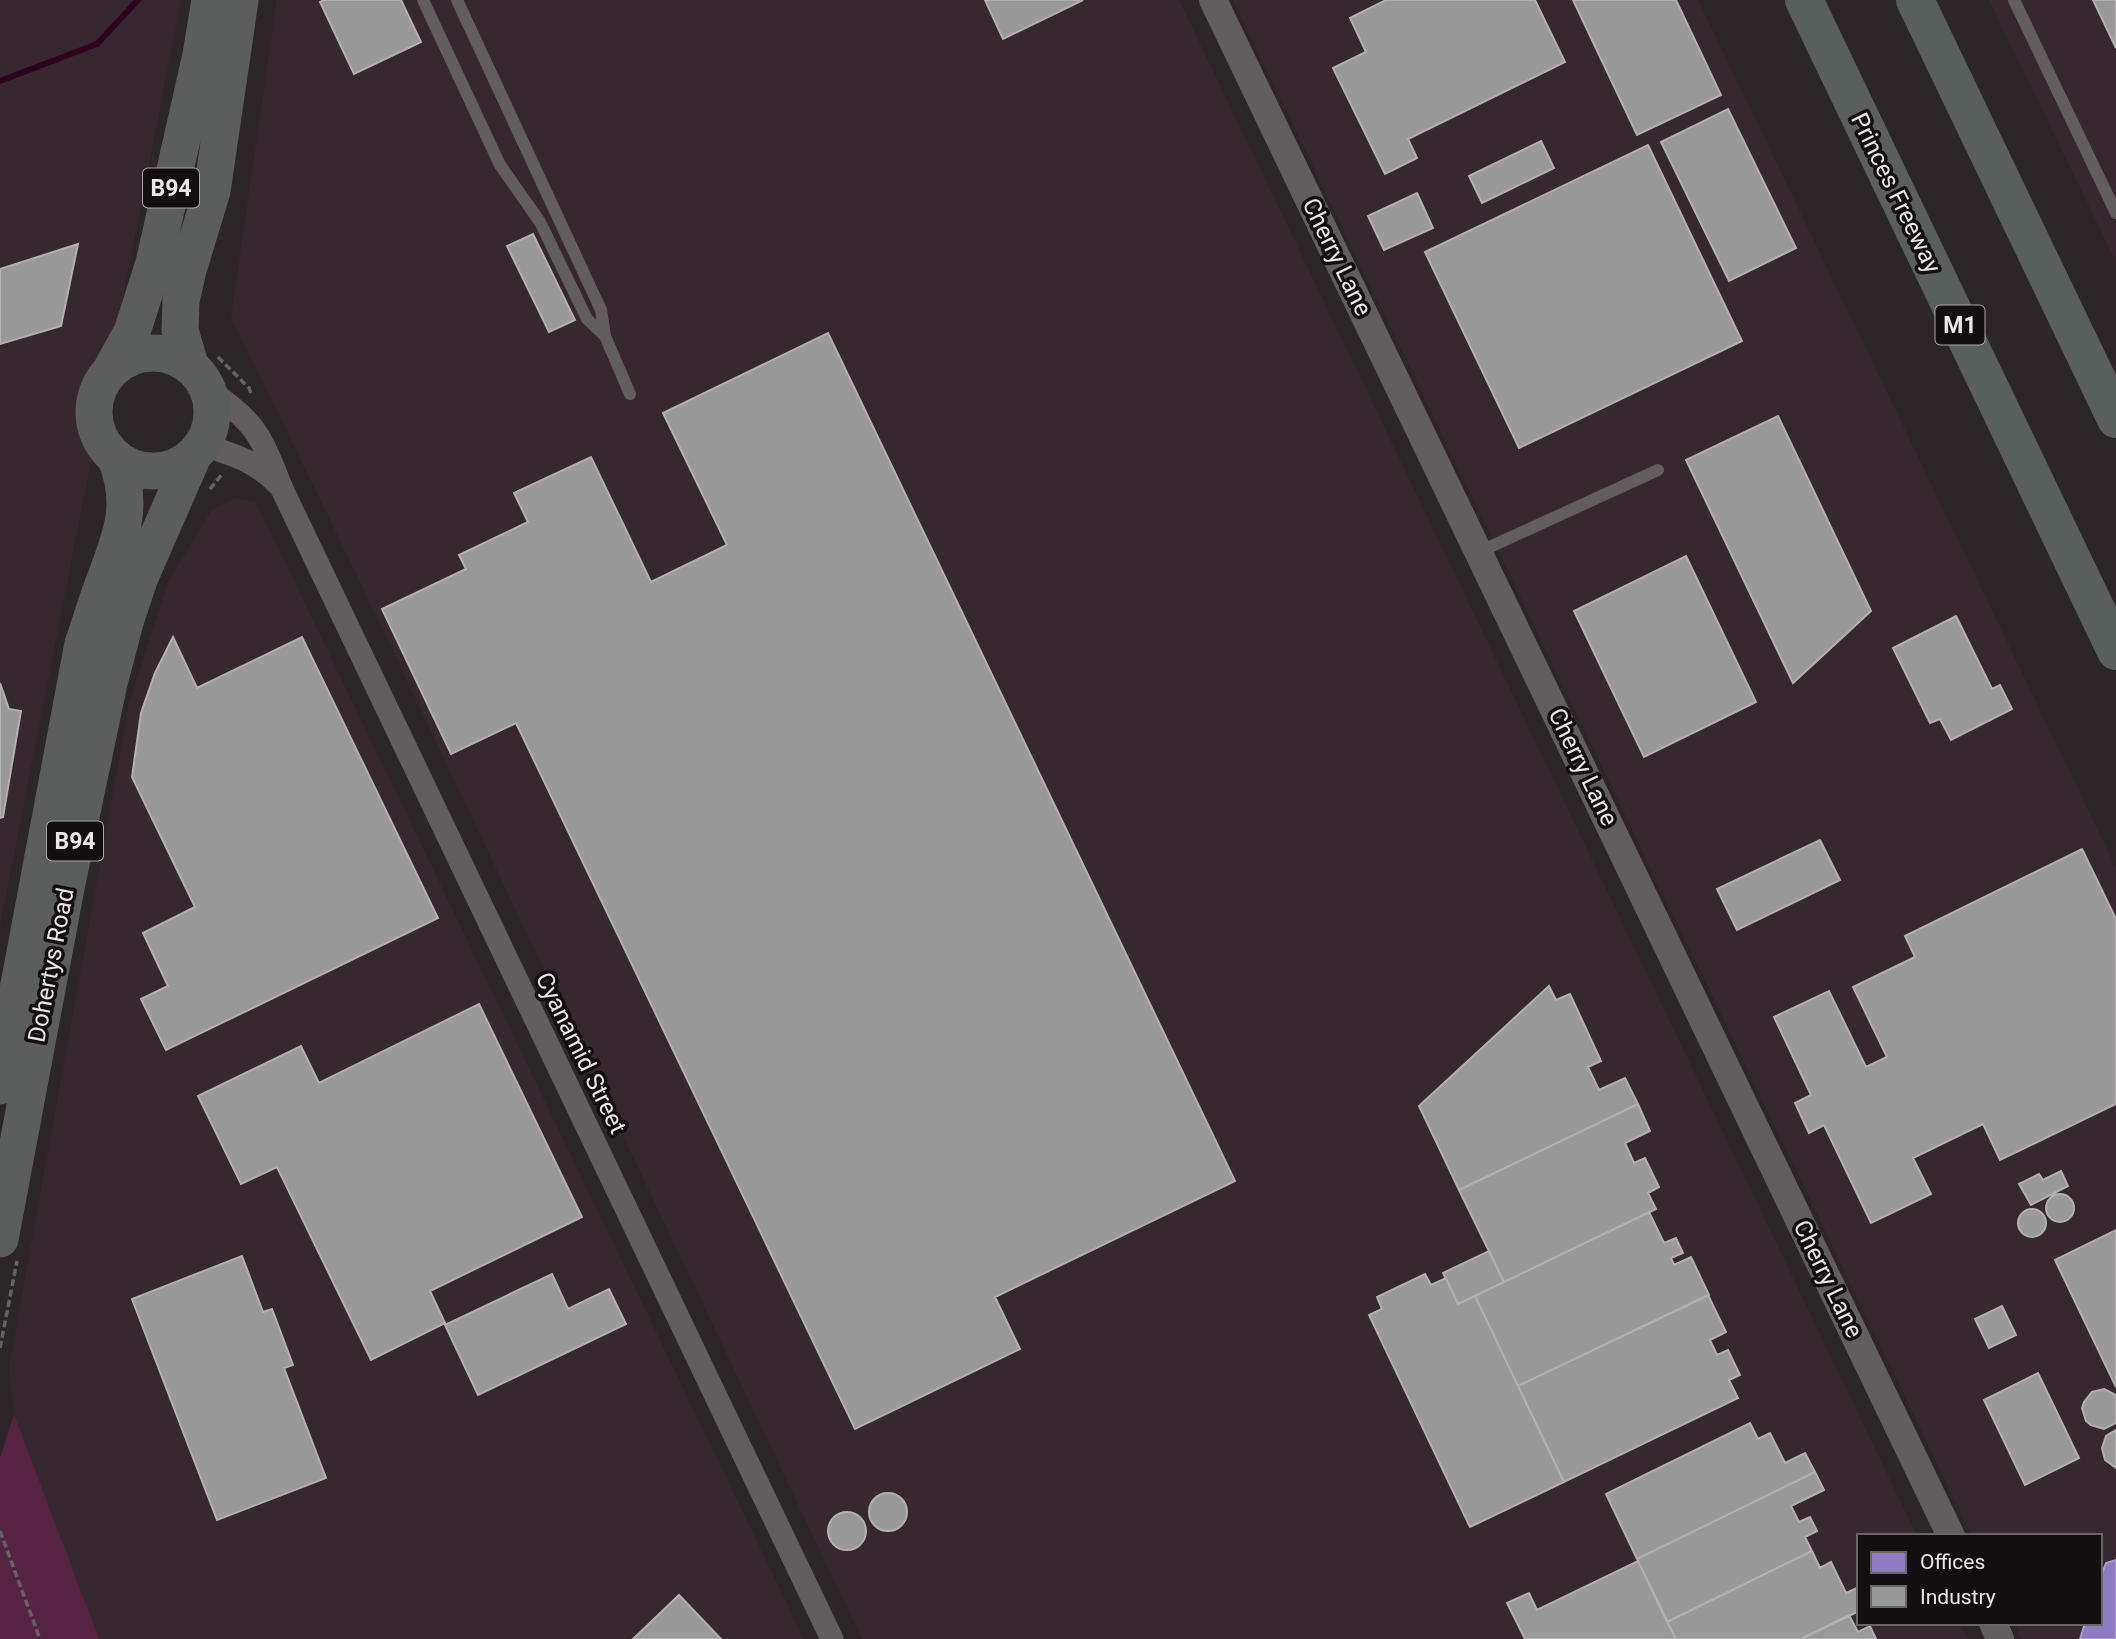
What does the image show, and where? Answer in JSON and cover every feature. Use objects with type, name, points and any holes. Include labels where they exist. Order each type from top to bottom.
[{"type":"highway","name":"Princes Freeway","points":[[1804,0],[2116,651]]},
{"type":"highway","points":[[1915,0],[2116,419]]},
{"type":"main road","name":"B94","points":[[116,459],[97,432],[95,399],[101,383],[132,332],[154,264],[201,55],[210,0]]},
{"type":"main road","name":"B94","points":[[198,450],[211,427],[212,408],[204,370],[183,347],[179,315],[188,270],[212,191],[240,0]]},
{"type":"main road","points":[[111,370],[125,360],[141,354],[158,353],[175,357],[204,370]]},
{"type":"main road","points":[[116,459],[131,467],[163,471],[180,466],[198,450]]},
{"type":"main road","name":"Dohertys Road","points":[[0,1239],[63,901],[109,683],[140,577],[198,450]]},
{"type":"main road","name":"Dohertys Road","points":[[0,1086],[83,644],[118,548],[127,510],[123,475],[116,459]]},
{"type":"street","name":"Cherry Lane","points":[[1213,0],[1950,1534]]},
{"type":"street","name":"Cyanamid Street","points":[[204,370],[253,426],[266,446],[282,489],[832,1639]]},
{"type":"street","name":"Cyanamid Street","points":[[198,450],[248,460],[262,469],[282,489]]},
{"type":"lane","points":[[422,0],[500,165],[540,222],[587,319],[605,336]]},
{"type":"lane","points":[[457,0],[601,310],[605,336],[630,394]]},
{"type":"lane","points":[[2014,0],[2116,214]]},
{"type":"lane","points":[[1479,552],[1658,470]]},
{"type":"path","points":[[204,370],[249,388],[254,398]]},
{"type":"path","points":[[0,1531],[40,1639]]},
{"type":"shaded area","points":[[0,0],[181,0],[0,926]]},
{"type":"shaded area","points":[[277,0],[1179,0],[1916,1534],[1857,1534],[1857,1625],[1961,1625],[1967,1639],[862,1639],[353,567],[231,317]]},
{"type":"shaded area","points":[[1233,0],[1698,0],[2116,868],[2116,1639],[2021,1639],[2015,1625],[2102,1625],[2102,1534],[1971,1534]]},
{"type":"shaded area","points":[[1989,0],[2116,0],[2116,262]]},
{"type":"shaded area","points":[[235,498],[256,502],[804,1639],[99,1639],[14,1414],[9,1368],[129,704],[168,582],[211,511]]},
{"type":"shaded area","points":[[14,1414],[99,1639],[0,1639],[0,1458]]},
{"type":"building: Offices","points":[[2116,1560],[2116,1639],[2080,1639],[2084,1625],[2102,1625],[2102,1574],[2106,1563]]},
{"type":"building: Industry","points":[[401,0],[421,42],[354,74],[320,2]]},
{"type":"building: Industry","points":[[985,0],[1083,0],[1003,39]]},
{"type":"building: Industry","points":[[1386,0],[1535,0],[1565,62],[1408,139],[1417,158],[1385,174],[1333,68],[1366,52],[1350,18]]},
{"type":"building: Industry","points":[[1573,0],[1676,0],[1721,95],[1637,135]]},
{"type":"building: Industry","points":[[2093,0],[2116,0],[2116,48]]},
{"type":"building: Industry","points":[[1728,109],[1796,248],[1729,281],[1661,142]]},
{"type":"building: Industry","points":[[1541,141],[1554,168],[1482,203],[1469,176]]},
{"type":"building: Industry","points":[[1648,145],[1742,341],[1519,448],[1425,252]]},
{"type":"building: Industry","points":[[1417,193],[1433,228],[1384,250],[1368,216]]},
{"type":"building: Industry","points":[[533,234],[575,320],[549,332],[507,246]]},
{"type":"building: Industry","points":[[78,244],[61,326],[0,344],[0,269]]},
{"type":"building: Industry","points":[[828,333],[1235,1181],[995,1297],[1020,1349],[855,1429],[516,723],[451,754],[382,609],[466,569],[459,555],[528,522],[514,493],[591,457],[651,582],[727,545],[663,413]]},
{"type":"building: Industry","points":[[1778,416],[1871,611],[1793,683],[1686,460]]},
{"type":"building: Industry","points":[[1686,556],[1756,702],[1644,757],[1574,611]]},
{"type":"building: Industry","points":[[1956,616],[1992,689],[2000,685],[2012,709],[1951,740],[1940,719],[1930,723],[1893,648]]},
{"type":"building: Industry","points":[[173,637],[197,688],[302,637],[438,918],[166,1050],[141,999],[168,986],[143,933],[195,907],[132,777],[141,713],[155,673]]},
{"type":"building: Industry","points":[[0,683],[9,709],[21,711],[3,817],[0,818]]},
{"type":"building: Industry","points":[[1820,840],[1840,880],[1737,930],[1717,889]]},
{"type":"building: Industry","points":[[2082,849],[2116,919],[2116,1104],[2000,1160],[1983,1124],[1913,1158],[1931,1194],[1871,1223],[1824,1125],[1809,1133],[1795,1103],[1811,1095],[1774,1017],[1829,991],[1866,1067],[1887,1057],[1853,987],[1915,957],[1905,936]]},
{"type":"building: Industry","points":[[1549,986],[1556,1000],[1570,994],[1601,1061],[1588,1067],[1599,1090],[1625,1078],[1638,1104],[1459,1190],[1419,1106]]},
{"type":"building: Industry","points":[[479,1004],[582,1217],[430,1291],[445,1323],[371,1360],[277,1167],[241,1184],[198,1096],[301,1046],[319,1083]]},
{"type":"building: Industry","points":[[1638,1104],[1650,1131],[1625,1143],[1634,1163],[1645,1158],[1659,1187],[1648,1193],[1656,1209],[1504,1282],[1459,1190]]},
{"type":"building: Industry","points":[[2061,1171],[2068,1186],[2031,1205],[2019,1184],[2039,1174],[2043,1180]]},
{"type":"building: Industry","points":[[2060,1194],[2070,1198],[2074,1208],[2070,1218],[2060,1222],[2050,1218],[2046,1208],[2050,1198]]},
{"type":"building: Industry","points":[[2032,1209],[2042,1213],[2046,1223],[2042,1233],[2032,1237],[2022,1233],[2018,1223],[2022,1213]]},
{"type":"building: Industry","points":[[1649,1212],[1664,1243],[1676,1238],[1683,1253],[1671,1258],[1674,1265],[1691,1257],[1709,1295],[1518,1386],[1475,1296]]},
{"type":"building: Industry","points":[[2116,1230],[2116,1387],[2055,1260]]},
{"type":"building: Industry","points":[[1489,1251],[1504,1282],[1458,1304],[1443,1273]]},
{"type":"building: Industry","points":[[242,1256],[263,1312],[272,1309],[293,1365],[284,1368],[326,1478],[217,1520],[132,1299]]},
{"type":"building: Industry","points":[[552,1274],[568,1309],[609,1289],[626,1324],[478,1395],[445,1325]]},
{"type":"building: Industry","points":[[1425,1274],[1431,1285],[1446,1278],[1458,1304],[1475,1296],[1564,1482],[1470,1527],[1369,1315],[1382,1309],[1377,1297]]},
{"type":"building: Industry","points":[[1708,1295],[1726,1332],[1710,1340],[1717,1355],[1728,1350],[1740,1375],[1729,1380],[1738,1398],[1564,1482],[1518,1386]]},
{"type":"building: Industry","points":[[2002,1306],[2016,1335],[1989,1348],[1975,1319]]},
{"type":"building: Industry","points":[[2038,1373],[2079,1458],[2025,1485],[1984,1400]]},
{"type":"building: Industry","points":[[2104,1389],[2116,1395],[2116,1423],[2104,1429],[2086,1421],[2082,1408],[2092,1392]]},
{"type":"building: Industry","points":[[1750,1423],[1758,1439],[1770,1433],[1785,1463],[1805,1453],[1815,1472],[1637,1559],[1606,1494]]},
{"type":"building: Industry","points":[[2116,1430],[2116,1468],[2105,1460],[2102,1448],[2106,1436]]},
{"type":"building: Industry","points":[[1815,1472],[1824,1490],[1791,1506],[1799,1522],[1810,1517],[1817,1531],[1805,1537],[1812,1551],[1667,1622],[1637,1559]]},
{"type":"building: Industry","points":[[888,1493],[901,1499],[907,1512],[901,1525],[888,1531],[875,1525],[869,1512],[875,1499]]},
{"type":"building: Industry","points":[[847,1512],[860,1518],[866,1531],[860,1544],[847,1550],[834,1544],[828,1531],[834,1518]]},
{"type":"building: Industry","points":[[1812,1551],[1820,1568],[1831,1562],[1846,1593],[1857,1588],[1857,1612],[1801,1639],[1676,1639],[1667,1622]]},
{"type":"building: Industry","points":[[1638,1561],[1676,1639],[1525,1639],[1507,1603],[1529,1593],[1537,1610]]},
{"type":"building: Industry","points":[[679,1595],[721,1639],[633,1639]]},
{"type":"building: Industry","points":[[1849,1615],[1858,1632],[1870,1626],[1876,1639],[1801,1639]]},
{"type":"waterway","points":[[0,81],[97,44],[138,0]]}]
